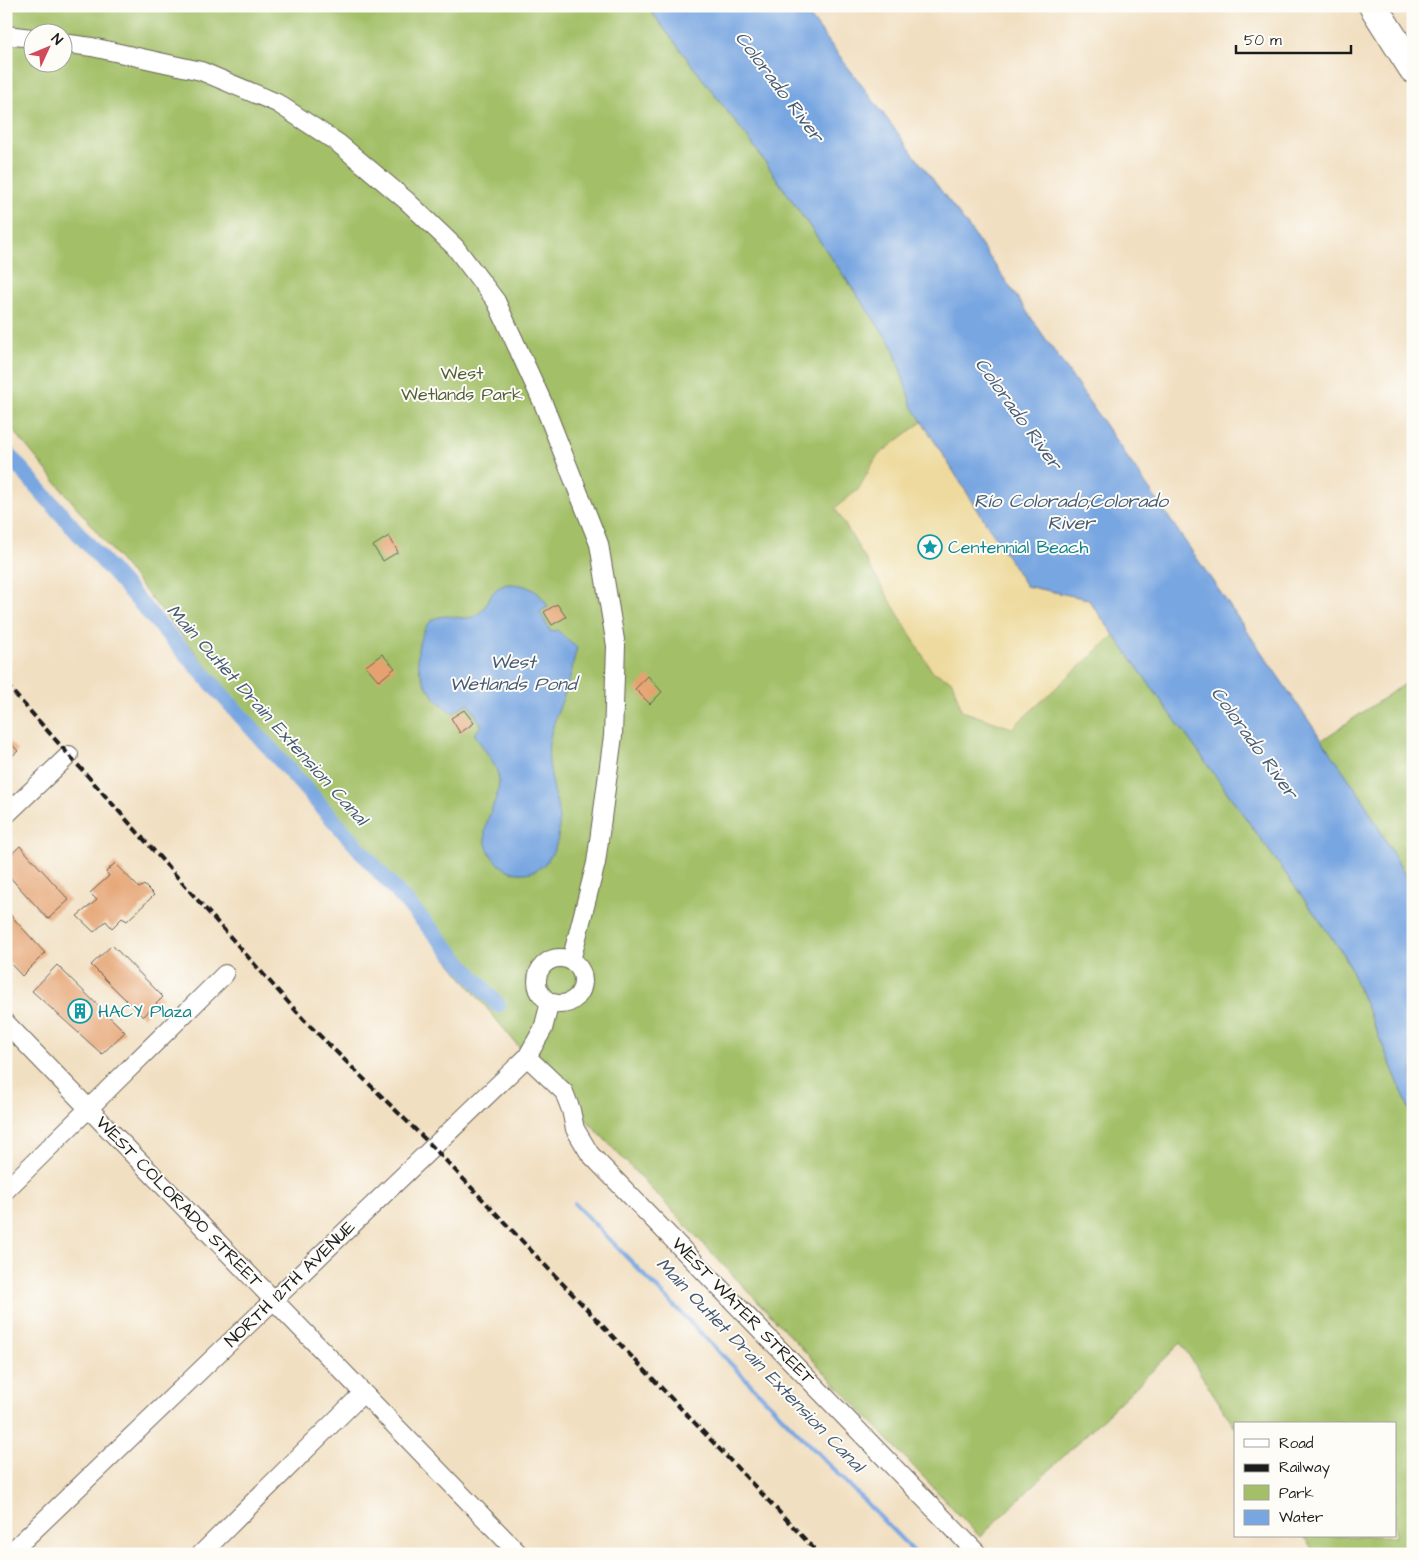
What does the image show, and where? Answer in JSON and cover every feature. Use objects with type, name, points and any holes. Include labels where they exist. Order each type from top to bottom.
[{"type":"highway","points":[[1372,6],[1413,68]]},
{"type":"street","points":[[6,35],[22,37]]},
{"type":"street","points":[[72,44],[201,71],[277,103],[338,143],[407,201],[455,247],[496,301],[543,403],[599,544],[616,646],[613,736],[597,853],[571,961]]},
{"type":"street","points":[[6,815],[69,755]]},
{"type":"street","points":[[565,958],[571,961],[582,972],[582,988],[579,995],[566,1003],[550,1002],[540,991],[538,976],[541,969],[552,960],[565,958]]},
{"type":"street","points":[[6,1190],[225,974]]},
{"type":"street","name":"NORTH 12TH AVENUE","points":[[9,1554],[528,1057],[544,1029],[550,1002]]},
{"type":"street","name":"WEST COLORADO STREET","points":[[6,1023],[519,1554]]},
{"type":"street","name":"WEST WATER STREET","points":[[528,1057],[564,1092],[571,1110],[575,1129],[590,1154],[978,1554]]},
{"type":"street","points":[[201,1554],[363,1393]]},
{"type":"green space","name":"West Wetlands Park","points":[[6,6],[647,6],[754,146],[893,347],[912,406],[923,421],[1088,599],[1345,956],[1413,1118],[1413,1554],[1315,1554],[1305,1538],[1396,1538],[1396,1422],[1234,1422],[1234,1426],[1181,1343],[980,1537],[527,1057],[6,421]]},
{"type":"green space","points":[[1413,678],[1413,890],[1362,798],[1322,740]]},
{"type":"sand","name":"Centennial Beach","points":[[923,421],[1026,586],[1088,599],[1114,635],[1012,728],[962,711],[952,681],[932,671],[835,508],[858,490],[877,456]]},
{"type":"water","name":"Río Colorado;Colorado River","points":[[647,6],[802,6],[970,229],[1362,798],[1413,890],[1413,1118],[1345,956],[1088,599],[1026,586],[912,406],[893,347],[754,146]]},
{"type":"water","name":"West Wetlands Pond","points":[[508,584],[521,585],[537,592],[548,607],[540,612],[551,632],[557,630],[577,648],[571,674],[553,725],[549,743],[551,773],[559,817],[559,832],[556,846],[542,866],[535,871],[523,873],[510,871],[499,864],[493,858],[486,845],[486,827],[498,791],[499,782],[493,764],[475,735],[475,732],[482,726],[468,703],[453,713],[435,698],[423,679],[418,657],[422,635],[431,621],[441,616],[467,618],[477,615],[485,607],[496,590]]},
{"type":"building","points":[[389,536],[398,552],[383,561],[373,546]]},
{"type":"building","points":[[557,604],[566,617],[552,625],[544,612]]},
{"type":"building","points":[[382,654],[395,668],[379,681],[366,666]]},
{"type":"building","points":[[648,676],[662,692],[650,704],[635,689]]},
{"type":"building","points":[[464,710],[474,723],[460,733],[451,718]]},
{"type":"building","points":[[6,738],[18,751],[6,761]]},
{"type":"building","points":[[20,846],[69,900],[48,919],[6,873],[6,859]]},
{"type":"building","points":[[115,863],[139,888],[144,885],[154,895],[127,921],[122,918],[112,928],[106,921],[94,932],[77,916],[97,900],[90,893],[109,876],[106,872]]},
{"type":"building","points":[[6,910],[45,953],[22,976],[6,959]]},
{"type":"building","name":"HACY Plaza","points":[[112,945],[163,997],[143,1017],[91,965]]},
{"type":"building","name":"HACY Plaza","points":[[57,965],[125,1032],[102,1054],[32,991]]},
{"type":"waterway","name":"Main Outlet Drain Extension Canal","points":[[6,452],[498,1005]]},
{"type":"waterway","name":"Main Outlet Drain Extension Canal","points":[[575,1204],[916,1554]]},
{"type":"railway","points":[[6,684],[304,1020],[432,1146],[819,1554]]},
{"type":"place","name":"Centennial Beach","points":[[930,547]]},
{"type":"place","name":"HACY Plaza","points":[[80,1011]]},
{"type":"water label","name":"Colorado River","points":[[779,87]]},
{"type":"water label","name":"Colorado River","points":[[1018,414]]},
{"type":"water label","name":"Colorado River","points":[[1254,743]]}]
